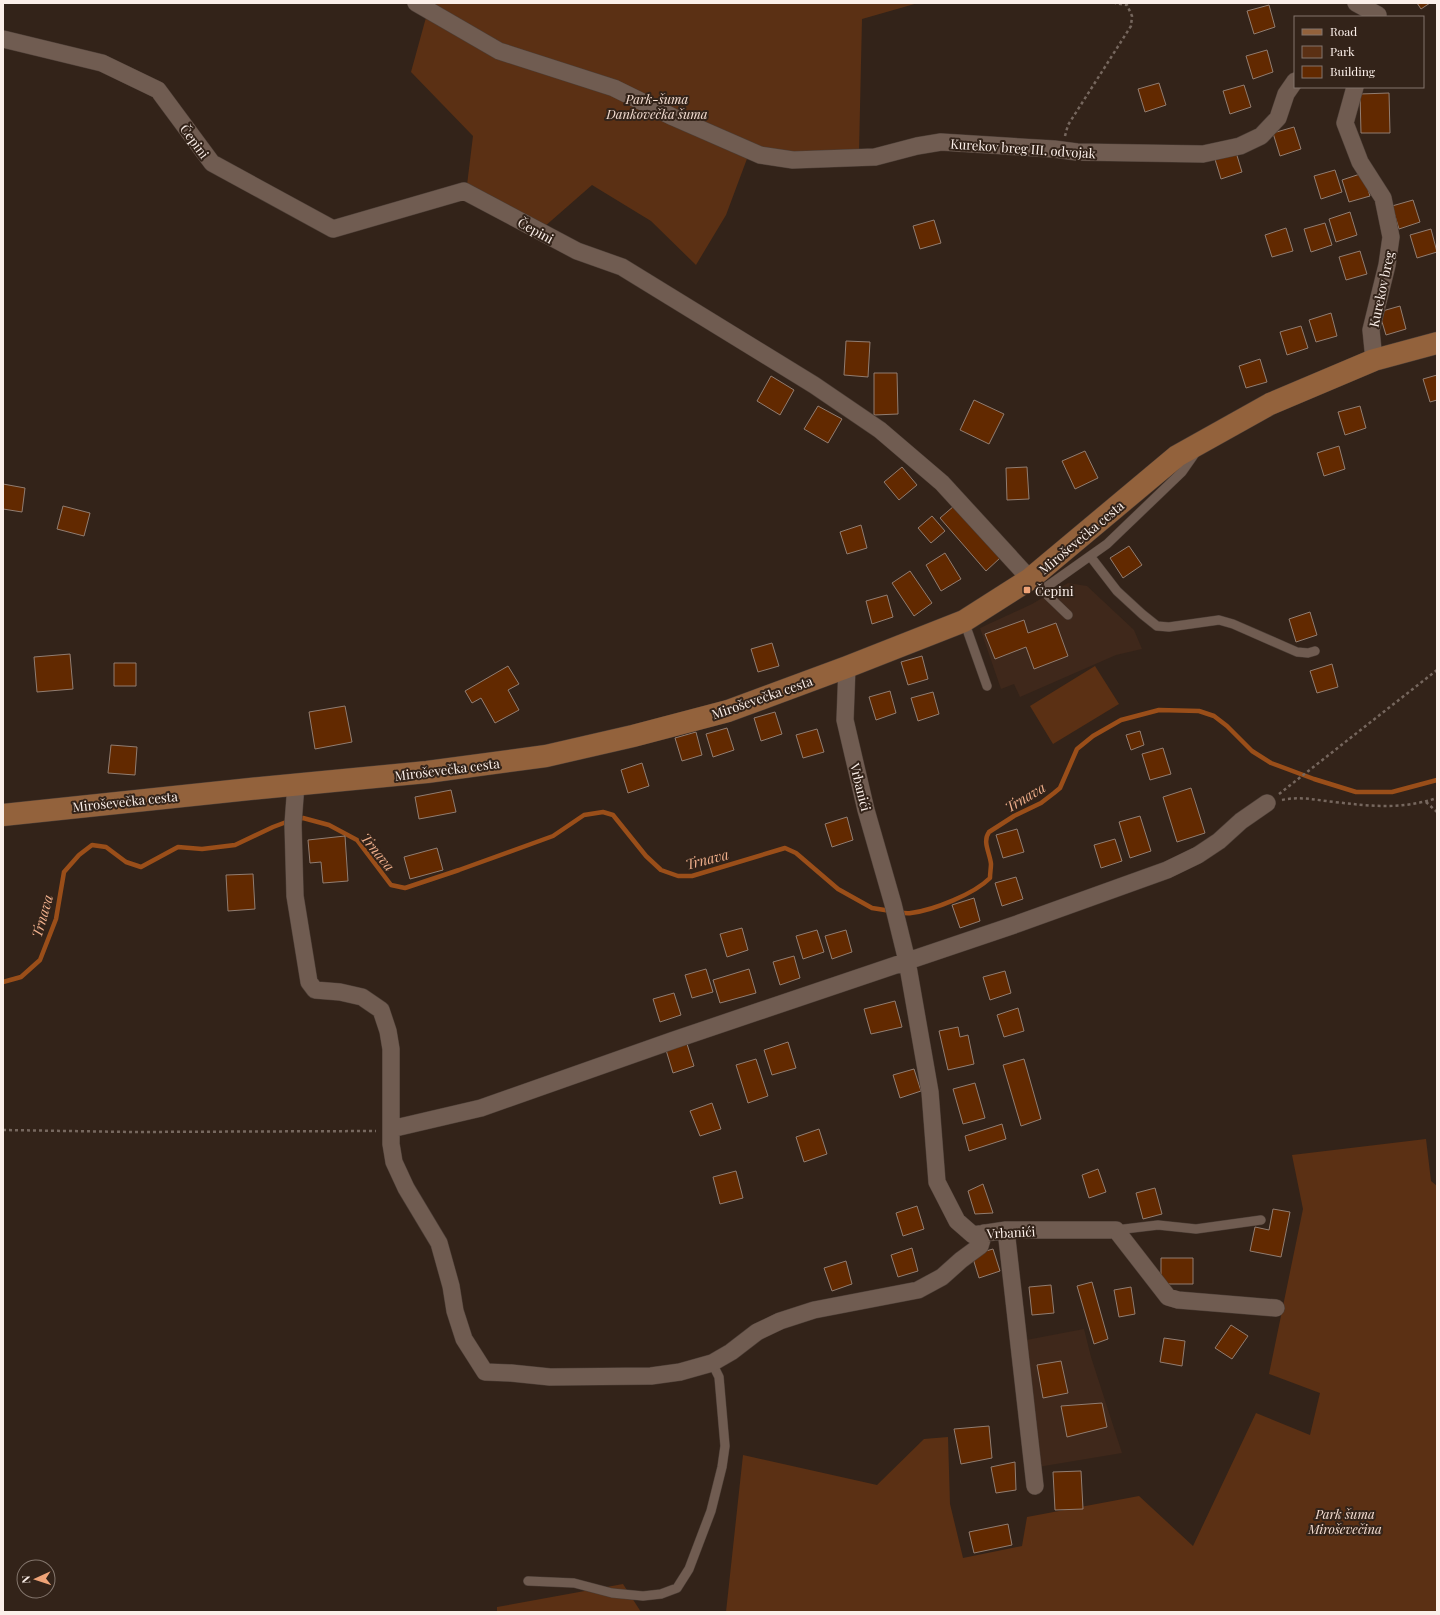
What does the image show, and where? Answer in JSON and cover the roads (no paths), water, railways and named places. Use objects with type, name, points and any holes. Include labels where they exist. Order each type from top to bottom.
[{"type":"main road","name":"Miroševečka cesta","points":[[3,815],[296,784],[427,772],[546,756],[632,736],[728,711],[847,667],[964,621],[1036,585],[1177,456],[1270,404],[1374,360],[1437,343]]},
{"type":"street","name":"Kurekov breg III. odvojak","points":[[416,3],[499,51],[614,88],[673,117],[760,155],[793,160],[876,157],[917,146],[941,142],[985,144],[1076,152],[1202,154],[1240,146],[1261,136],[1278,118],[1286,94],[1294,82]]},
{"type":"street","points":[[1356,3],[1378,13]]},
{"type":"street","name":"Čepini","points":[[3,39],[102,63],[158,90],[212,163],[333,229],[464,191],[577,252],[622,267],[814,386],[880,430],[942,483],[1036,585]]},
{"type":"street","name":"Kurekov breg","points":[[1354,88],[1345,123],[1360,162],[1382,198],[1391,237],[1387,266],[1371,330],[1374,360]]},
{"type":"street","name":"Vrbanići","points":[[847,667],[845,720],[866,810],[895,912],[907,961],[930,1092],[937,1182],[957,1221],[973,1235],[1006,1230],[1116,1230]]},
{"type":"street","points":[[296,784],[293,819],[295,896],[309,982],[315,990],[340,992],[362,998],[381,1010],[388,1031],[391,1049],[391,1144],[394,1162],[406,1188],[439,1243],[451,1286],[455,1312],[464,1338],[484,1372],[550,1377],[650,1376],[680,1372],[712,1363],[731,1352],[757,1332],[780,1321],[814,1310],[918,1290],[942,1277],[980,1246],[984,1233]]},
{"type":"street","points":[[391,1129],[480,1108],[1017,924],[1167,870],[1198,855],[1219,841],[1241,821],[1267,803]]},
{"type":"street","points":[[1006,1230],[1035,1486]]},
{"type":"street","points":[[1116,1230],[1168,1296],[1178,1300],[1276,1308]]},
{"type":"lane","points":[[1068,615],[1036,585],[1090,556],[1107,544],[1182,472],[1205,440]]},
{"type":"lane","points":[[1090,556],[1117,591],[1157,626],[1169,627],[1219,620],[1233,624],[1297,652],[1308,653],[1315,651]]},
{"type":"lane","points":[[964,621],[987,686]]},
{"type":"lane","points":[[1116,1230],[1158,1225],[1196,1229],[1261,1220]]},
{"type":"lane","points":[[528,1580],[574,1583],[612,1593],[643,1596],[661,1594],[677,1588],[689,1569],[706,1526],[722,1467],[725,1446],[719,1377],[712,1363]]},
{"type":"waterway","name":"Trnava","points":[[899,912],[910,913],[931,909],[964,895],[983,884],[990,878],[991,864],[986,844],[989,832],[1014,816],[1041,803],[1060,788],[1077,749],[1093,736],[1121,720],[1159,710],[1199,711],[1214,716],[1227,726],[1252,751],[1271,763],[1314,779],[1356,792],[1392,792],[1437,780]]},
{"type":"waterway","name":"Trnava","points":[[296,819],[303,818],[329,825],[357,840],[391,885],[405,888],[553,836],[584,815],[603,812],[613,815],[646,856],[661,870],[678,876],[692,876],[785,848],[796,853],[838,889],[872,908],[891,911]]},
{"type":"waterway","name":"Trnava","points":[[3,982],[21,977],[40,960],[56,919],[64,872],[79,855],[92,845],[106,847],[126,862],[141,867],[178,847],[202,849],[235,845],[289,821]]},
{"type":"place","name":"Čepini","points":[[1027,590]]},
{"type":"park label","name":"Park-šuma Dankovečka šuma","points":[[657,106]]},
{"type":"park label","name":"Park šuma Miroševečina","points":[[1345,1520]]}]
